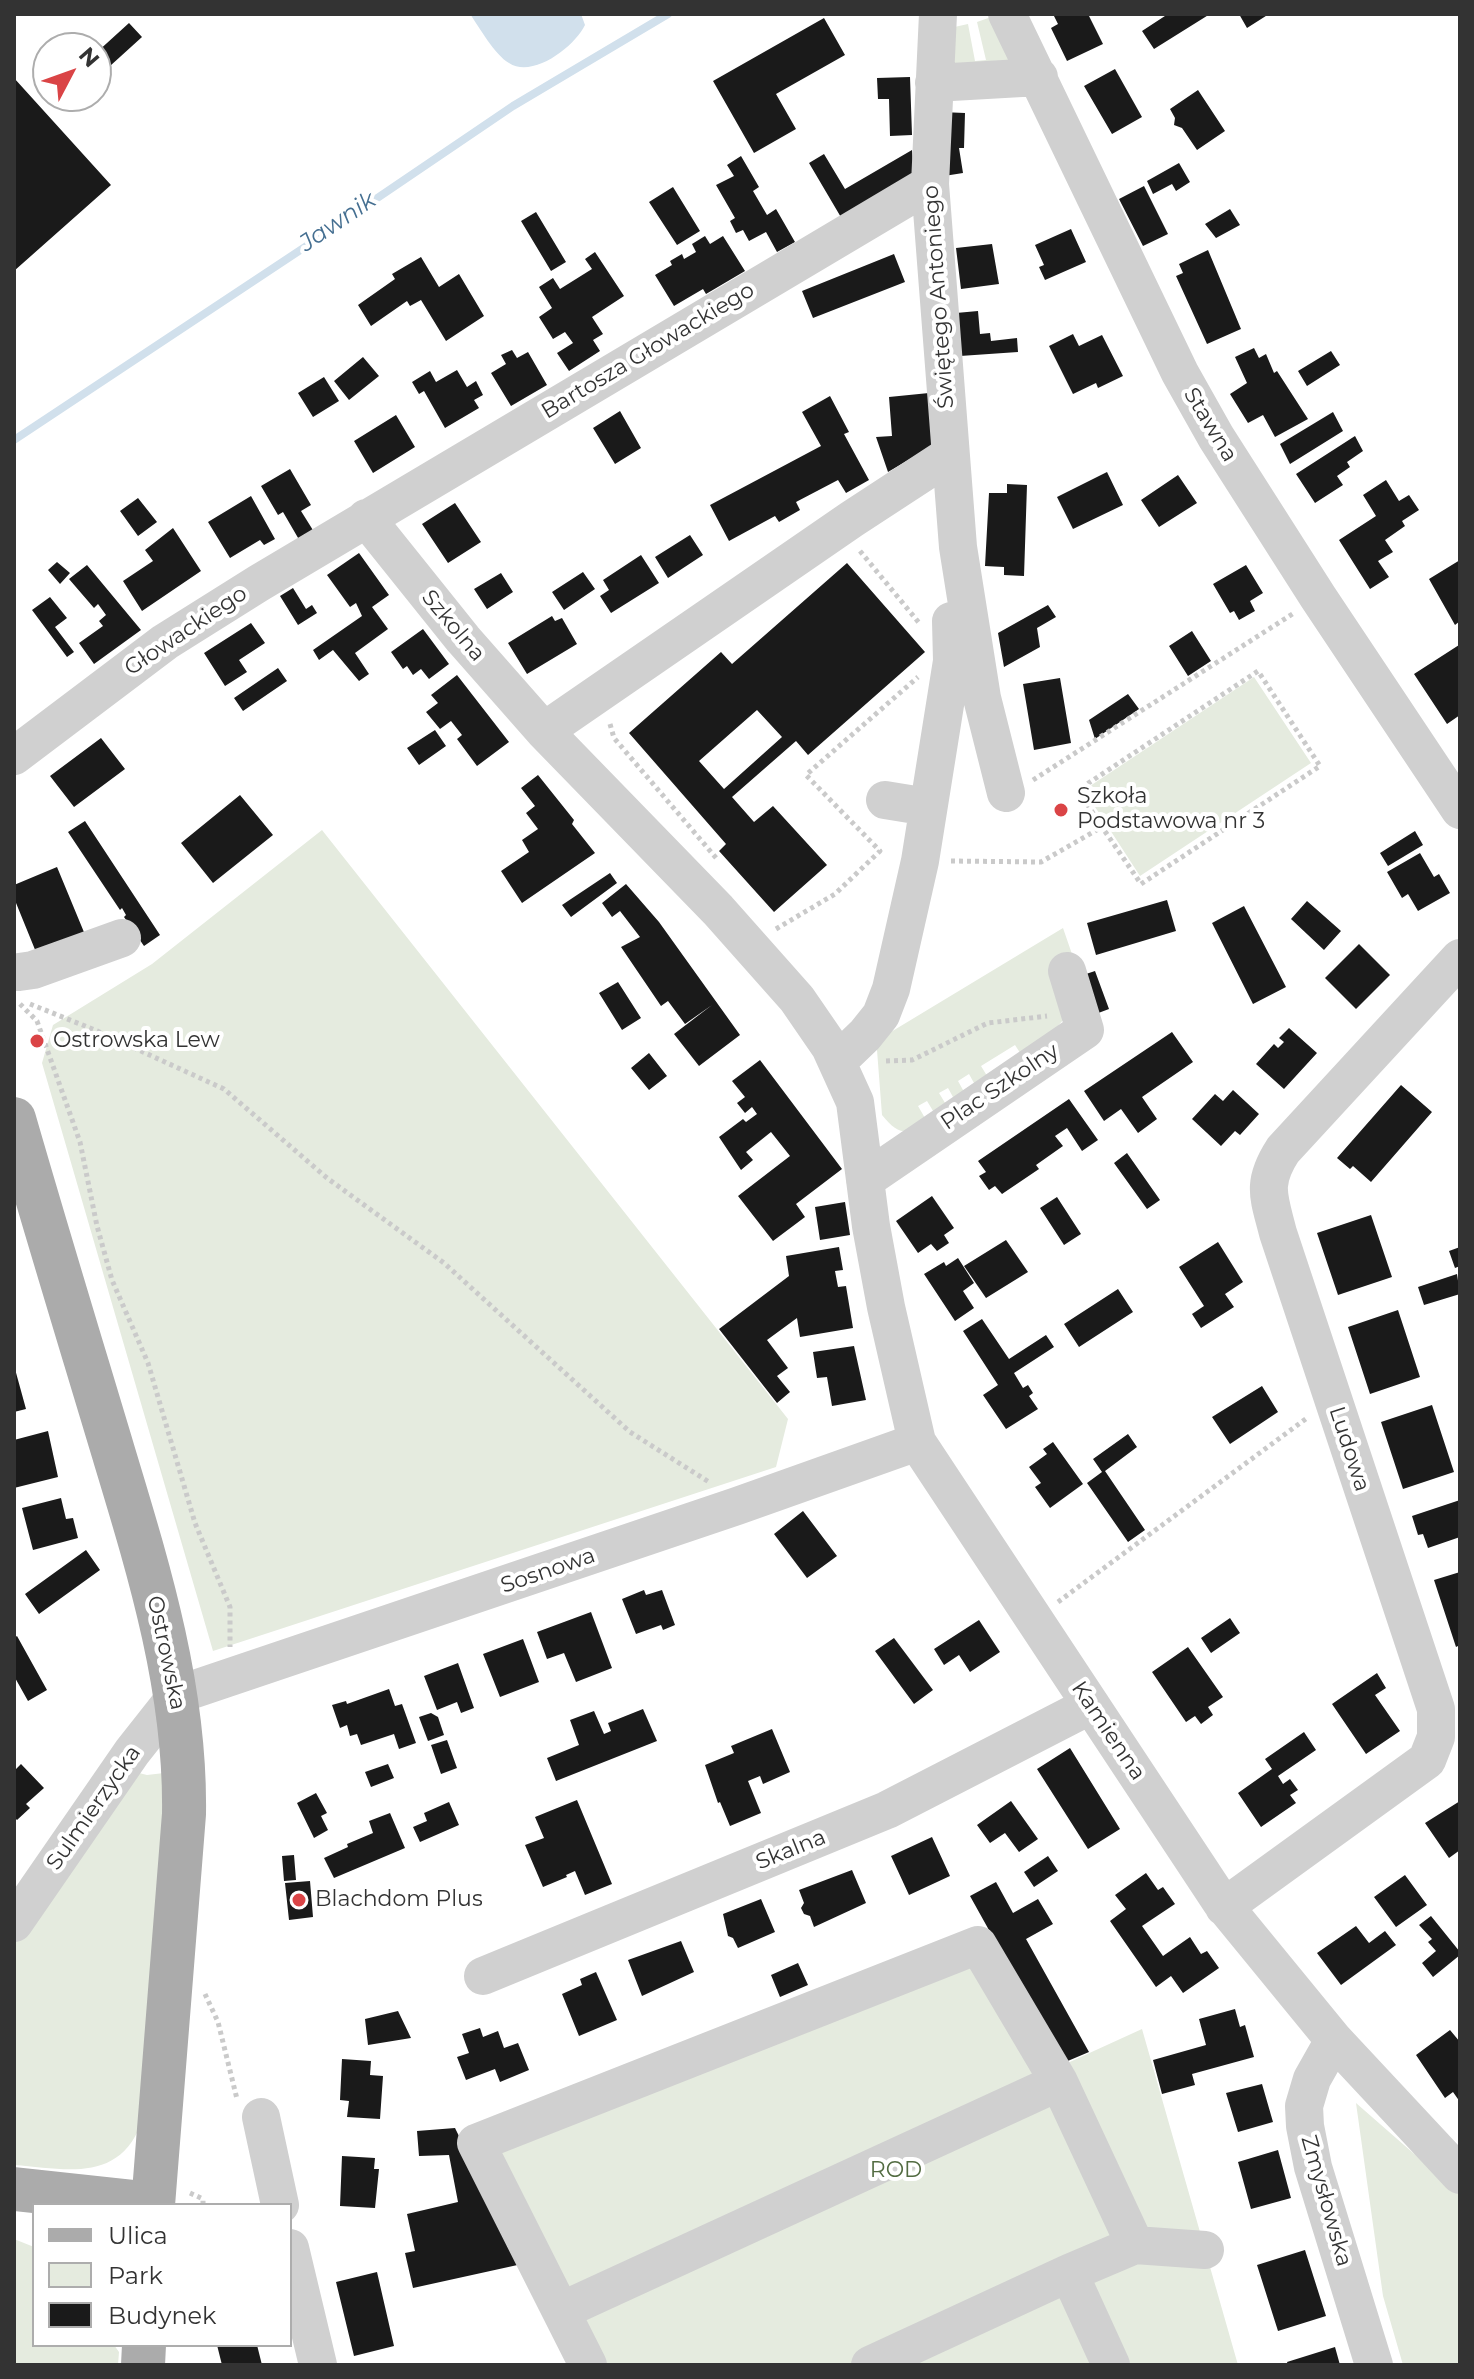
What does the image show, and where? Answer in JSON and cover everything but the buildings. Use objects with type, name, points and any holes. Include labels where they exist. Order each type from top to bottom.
[{"type":"main road","name":"Ostrowska","points":[[14,1119],[128,1500],[165,1634],[177,1695],[185,1764],[184,1814],[154,2203]]},
{"type":"main road","points":[[14,2189],[136,2203]]},
{"type":"street","name":"Świętego Antoniego","points":[[938,14],[930,184],[960,563]]},
{"type":"street","name":"Stawna","points":[[1007,14],[1180,373],[1216,437],[1460,810]]},
{"type":"street","points":[[934,83],[1039,77]]},
{"type":"street","name":"Bartosza Głowackiego","points":[[366,518],[930,184]]},
{"type":"street","points":[[544,731],[950,455]]},
{"type":"street","name":"Szkolna","points":[[366,518],[463,639],[544,731],[718,910],[764,962]]},
{"type":"street","name":"Głowackiego","points":[[14,756],[165,642],[366,518]]},
{"type":"street","points":[[960,563],[982,698],[1006,793]]},
{"type":"street","points":[[855,1061],[865,1035],[881,1015],[895,974],[920,861],[952,661],[951,602],[960,563]]},
{"type":"street","points":[[885,800],[928,807]]},
{"type":"street","points":[[15,980],[33,970],[122,938]]},
{"type":"street","name":"Ludowa","points":[[1224,1907],[1427,1760],[1436,1737],[1436,1709],[1268,1195],[1272,1167],[1294,1138],[1460,958]]},
{"type":"street","name":"Kamienna","points":[[764,962],[855,1061],[855,1102],[871,1226],[888,1318],[917,1442],[1224,1907],[1334,2040],[1460,2175]]},
{"type":"street","points":[[1067,971],[1085,1030]]},
{"type":"street","name":"Plac Szkolny","points":[[865,1180],[1085,1030]]},
{"type":"street","name":"Sosnowa","points":[[177,1695],[917,1442]]},
{"type":"street","name":"Sulmierzycka","points":[[14,1923],[132,1752],[177,1695]]},
{"type":"street","name":"Skalna","points":[[483,1976],[887,1810],[1091,1705]]},
{"type":"street","points":[[588,2365],[476,2143],[978,1945],[1059,2082],[1135,2245]]},
{"type":"street","name":"Zmysłowska","points":[[1334,2040],[1312,2079],[1304,2106],[1305,2126],[1313,2167],[1374,2365]]},
{"type":"street","points":[[561,2311],[1059,2082]]},
{"type":"street","points":[[261,2117],[280,2203]]},
{"type":"street","points":[[870,2365],[1135,2245],[1205,2250]]},
{"type":"street","points":[[292,2256],[318,2365]]},
{"type":"street","points":[[1069,2273],[1111,2365]]},
{"type":"path","points":[[852,519],[864,547],[860,551],[929,635]]},
{"type":"path","points":[[1006,793],[1020,788],[1318,597]]},
{"type":"path","points":[[1258,671],[1320,766],[1141,884],[1102,827],[1078,790],[1258,671]]},
{"type":"path","points":[[920,675],[806,775],[880,851],[891,860],[1041,862],[1102,827]]},
{"type":"path","points":[[594,696],[608,716],[614,738],[721,864]]},
{"type":"path","points":[[764,962],[781,947],[770,934],[835,894],[880,851]]},
{"type":"path","points":[[15,980],[95,1030],[224,1089],[327,1178],[444,1263],[630,1432],[723,1490],[737,1506]]},
{"type":"path","points":[[15,980],[37,1021],[80,1142],[97,1226],[112,1280],[148,1363],[195,1523],[230,1607],[230,1660]]},
{"type":"path","points":[[855,1061],[912,1060],[988,1023],[1044,1014],[1060,1024],[1085,1030]]},
{"type":"path","points":[[1035,1620],[1333,1399]]},
{"type":"path","points":[[202,1985],[218,2022],[242,2120],[261,2117]]},
{"type":"green space","points":[[994,16],[1022,71],[946,69],[950,28],[968,24],[975,61],[986,60],[977,22]]},
{"type":"green space","points":[[1254,677],[1311,763],[1140,876],[1084,790]]},
{"type":"green space","points":[[322,830],[788,1419],[776,1467],[213,1651],[42,1063],[53,1025],[152,964]]},
{"type":"green space","points":[[1063,928],[1073,957],[1064,1019],[1026,1062],[1015,1045],[981,1066],[992,1084],[979,1092],[969,1074],[958,1081],[968,1099],[958,1106],[948,1088],[939,1093],[950,1111],[938,1119],[927,1101],[918,1106],[929,1125],[909,1132],[893,1126],[882,1115],[877,1050],[871,1044]]},
{"type":"green space","points":[[135,1772],[147,1775],[164,1773],[164,1822],[141,2124],[131,2143],[119,2156],[104,2164],[71,2169],[14,2165],[14,1939]]},
{"type":"green space","name":"ROD","points":[[982,1927],[1061,2066],[1142,2029],[1238,2365],[575,2365],[462,2136]]},
{"type":"green space","points":[[1356,2103],[1460,2194],[1460,2365],[1403,2365],[1383,2296]]},
{"type":"green space","points":[[14,2239],[32,2246],[32,2347],[115,2347],[119,2352],[118,2365],[14,2365]]},
{"type":"water","points":[[470,14],[581,14],[585,25],[572,42],[552,58],[530,67],[519,67],[498,54]]},
{"type":"waterway","name":"Jawnik","points":[[14,440],[513,106],[668,14]]},
{"type":"place","name":"Szkoła Podstawowa nr 3","points":[[1061,810]]},
{"type":"place","name":"Ostrowska Lew","points":[[37,1041]]},
{"type":"place","name":"Blachdom Plus","points":[[299,1900]]}]
